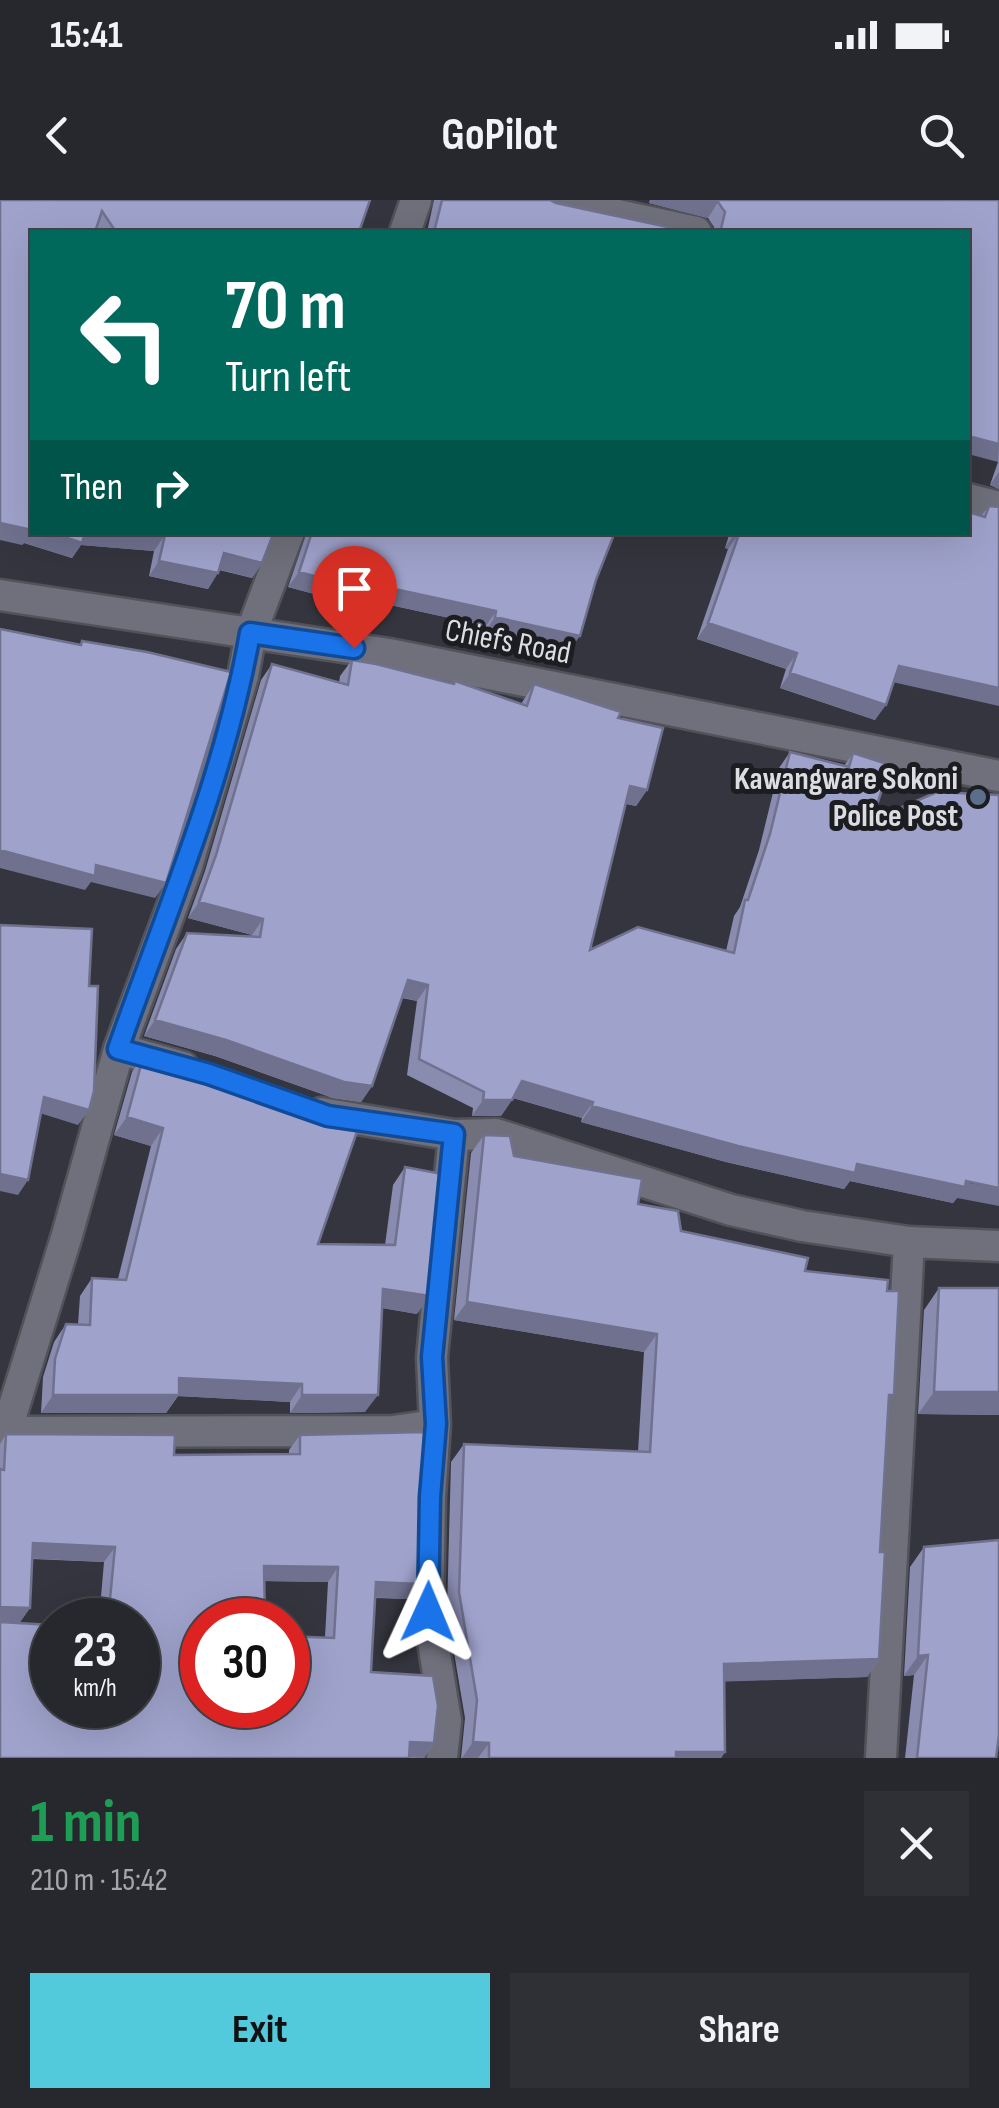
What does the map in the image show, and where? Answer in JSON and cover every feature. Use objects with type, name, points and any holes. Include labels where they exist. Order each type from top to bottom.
[{"type":"street","points":[[405,230],[416,200]]},
{"type":"street","points":[[549,200],[687,230]]},
{"type":"street","points":[[970,500],[999,507]]},
{"type":"street","points":[[288,535],[250,633],[243,676],[188,866],[118,1049],[68,1235],[3,1432],[393,1432],[436,1424]]},
{"type":"street","name":"Chiefs Road","points":[[0,595],[389,654],[999,776]]},
{"type":"street","points":[[118,1049],[209,1074]]},
{"type":"street","points":[[294,1104],[328,1116],[454,1134],[496,1134],[731,1210],[817,1228],[910,1242],[999,1246]]},
{"type":"street","points":[[442,1758],[446,1721],[428,1612],[436,1424],[432,1357],[454,1134]]},
{"type":"street","points":[[881,1758],[910,1242]]},
{"type":"building","points":[[0,200],[370,200],[360,230],[115,230],[102,211],[96,230],[30,230],[30,530],[0,523]]},
{"type":"building","points":[[442,200],[550,200],[682,230],[434,230]]},
{"type":"building","points":[[709,200],[999,200],[999,444],[970,437],[970,230],[719,230],[725,212],[718,202]]},
{"type":"building","points":[[989,506],[999,507],[999,688],[899,666],[886,705],[790,673],[797,653],[708,623],[739,535],[970,535],[970,513],[985,517]]},
{"type":"building","points":[[59,535],[84,535],[82,543]]},
{"type":"building","points":[[165,535],[273,535],[262,563],[224,553],[218,573],[159,561]]},
{"type":"building","points":[[311,535],[614,535],[580,636],[495,617],[496,611],[330,575],[329,580],[299,572]]},
{"type":"building","points":[[0,629],[81,645],[82,641],[147,652],[231,672],[166,883],[96,865],[95,876],[0,850]]},
{"type":"building","points":[[352,660],[454,684],[455,681],[527,706],[534,684],[621,712],[618,718],[663,728],[647,790],[630,786],[590,950],[638,927],[734,953],[745,900],[770,834],[790,752],[849,767],[853,753],[890,765],[872,820],[937,792],[999,795],[999,1188],[966,1181],[965,1187],[857,1164],[855,1173],[592,1106],[593,1102],[522,1081],[512,1100],[483,1100],[484,1092],[419,1059],[428,985],[408,980],[372,1086],[344,1082],[226,1040],[155,1020],[187,933],[260,937],[263,919],[199,902],[272,664],[348,685]]},
{"type":"building","points":[[0,925],[92,929],[89,986],[98,986],[94,1091],[89,1110],[44,1097],[28,1180],[0,1174]]},
{"type":"building","points":[[144,1054],[216,1074],[334,1116],[361,1120],[318,1244],[395,1245],[405,1167],[442,1174],[430,1296],[383,1289],[378,1395],[302,1395],[302,1384],[179,1378],[179,1395],[53,1395],[55,1359],[66,1324],[90,1325],[92,1278],[126,1280],[163,1128],[127,1117]]},
{"type":"building","points":[[484,1135],[510,1136],[514,1156],[642,1179],[638,1204],[678,1211],[681,1231],[808,1258],[805,1271],[888,1280],[887,1291],[899,1291],[880,1552],[885,1552],[879,1659],[724,1664],[725,1752],[676,1752],[676,1758],[489,1758],[489,1743],[473,1742],[477,1700],[459,1592],[464,1444],[650,1452],[657,1334],[467,1302]]},
{"type":"building","points":[[939,1288],[999,1288],[999,1392],[934,1392]]},
{"type":"building","points":[[424,1432],[420,1584],[376,1582],[371,1672],[433,1676],[438,1706],[434,1743],[410,1742],[409,1758],[0,1758],[0,1622],[30,1624],[30,1728],[160,1728],[160,1598],[110,1598],[115,1547],[33,1543],[30,1608],[0,1607],[0,1469],[4,1470],[6,1434],[175,1435],[174,1455],[300,1454],[300,1435]]},
{"type":"building","points":[[999,1540],[996,1758],[917,1758],[928,1655],[918,1656],[924,1547]]},
{"type":"place","name":"Kawangware Sokoni Police Post","points":[[978,797]]},
{"type":"route","points":[[354,648],[250,633],[243,676],[188,866],[118,1049],[209,1074],[328,1116],[454,1134],[432,1357],[436,1424],[428,1612]]}]
